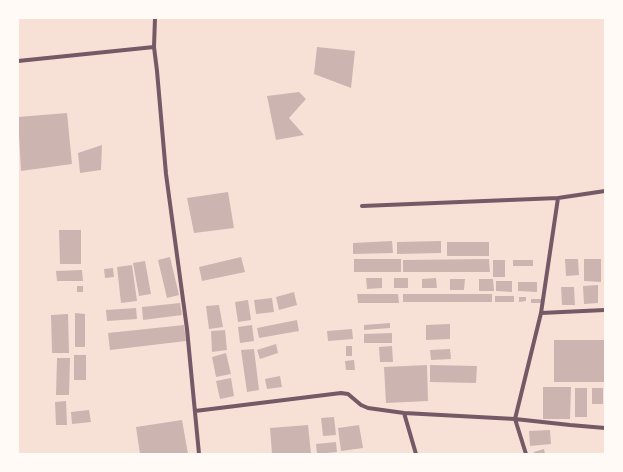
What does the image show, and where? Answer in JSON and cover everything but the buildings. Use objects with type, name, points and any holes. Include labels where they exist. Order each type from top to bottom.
[{"type":"street","points":[[155,18],[154,47],[166,174],[187,329],[199,454]]},
{"type":"street","points":[[18,61],[154,47]]},
{"type":"street","points":[[362,206],[558,198],[605,191]]},
{"type":"street","points":[[526,454],[515,419],[541,313],[558,198]]},
{"type":"street","points":[[541,313],[605,310]]},
{"type":"street","points":[[195,411],[341,393],[348,394],[361,405],[368,408],[404,413],[515,419],[605,428]]},
{"type":"street","points":[[404,413],[416,454]]}]
